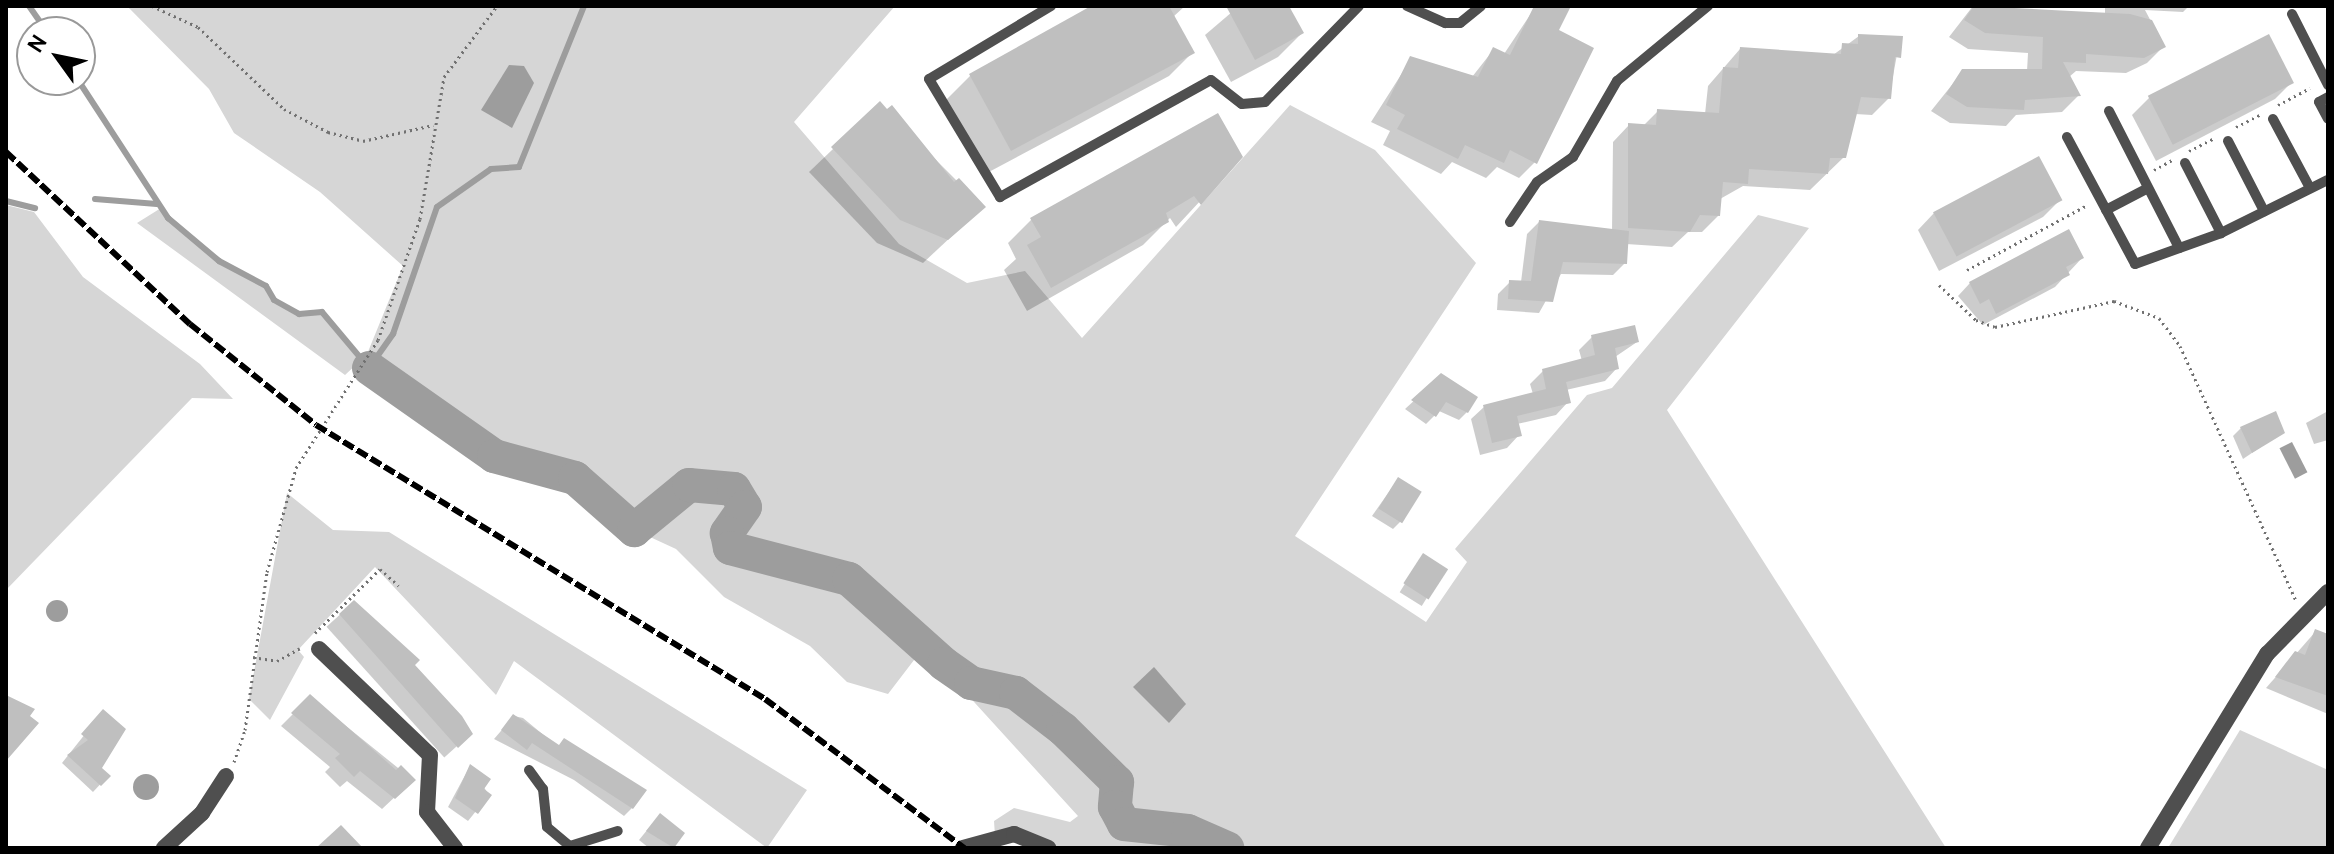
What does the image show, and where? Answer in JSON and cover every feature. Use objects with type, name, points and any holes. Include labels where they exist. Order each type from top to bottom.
[{"type":"street","points":[[2148,848],[2267,654],[2327,593]]},
{"type":"street","points":[[319,649],[430,755],[427,812],[455,848]]},
{"type":"street","points":[[164,848],[202,813],[226,776]]},
{"type":"street","points":[[963,848],[1014,834],[1048,848]]},
{"type":"lane","points":[[1051,6],[929,79],[1000,197],[1211,80],[1251,106],[1280,93],[1359,6]]},
{"type":"lane","points":[[1407,6],[1445,23],[1460,23],[1481,6]]},
{"type":"lane","points":[[1510,222],[1537,182],[1573,157],[1617,81],[1708,6]]},
{"type":"lane","points":[[2292,14],[2327,82]]},
{"type":"lane","points":[[2328,97],[2319,102],[2328,119]]},
{"type":"lane","points":[[2109,111],[2179,248]]},
{"type":"lane","points":[[2273,119],[2310,188]]},
{"type":"lane","points":[[2067,137],[2135,264],[2221,233],[2328,180]]},
{"type":"lane","points":[[2228,141],[2264,211]]},
{"type":"lane","points":[[2185,163],[2221,233]]},
{"type":"lane","points":[[2106,210],[2148,188]]},
{"type":"lane","points":[[529,770],[543,789],[547,827],[569,847],[618,831]]},
{"type":"path","points":[[152,6],[198,27],[284,109],[328,132],[363,141],[433,125]]},
{"type":"path","points":[[226,776],[243,739],[253,657],[287,493],[329,413],[378,340],[420,219],[433,125],[444,77],[497,6]]},
{"type":"path","points":[[2142,176],[2327,82]]},
{"type":"path","points":[[1967,270],[2100,199]]},
{"type":"path","points":[[1939,285],[1976,320],[1995,327],[2105,301],[2134,304],[2159,318],[2180,346],[2290,594],[2306,613]]},
{"type":"path","points":[[253,657],[292,657],[380,569],[399,586]]},
{"type":"shaded area","points":[[127,6],[895,6],[794,122],[899,244],[967,283],[1025,271],[1082,338],[1290,105],[1375,150],[1476,263],[1295,536],[1426,622],[1467,562],[1455,549],[1587,395],[1612,388],[1758,215],[1809,228],[1667,410],[1946,848],[1048,848],[995,836],[994,821],[1014,808],[1070,822],[1078,816],[924,647],[888,694],[847,682],[810,646],[724,597],[676,549],[624,525],[575,478],[494,456],[438,423],[363,364],[403,266],[320,192],[234,133],[209,89]]},
{"type":"shaded area","points":[[509,65],[524,66],[534,83],[512,128],[481,110]]},
{"type":"shaded area","points":[[6,205],[34,212],[83,277],[200,364],[233,399],[192,398],[6,590]]},
{"type":"shaded area","points":[[161,208],[219,261],[266,286],[274,300],[299,314],[322,312],[360,361],[345,375],[137,223]]},
{"type":"shaded area","points":[[2292,442],[2307,472],[2295,479],[2280,448]]},
{"type":"shaded area","points":[[471,447],[572,482],[584,494],[501,471]]},
{"type":"shaded area","points":[[287,493],[333,530],[389,532],[807,790],[767,848],[514,661],[496,695],[375,567],[298,650],[304,657],[270,720],[249,699]]},
{"type":"shaded area","points":[[57,600],[65,603],[68,611],[65,619],[57,622],[49,619],[46,611],[49,603]]},
{"type":"shaded area","points":[[1154,667],[1186,704],[1169,723],[1133,687]]},
{"type":"shaded area","points":[[2240,730],[2328,770],[2328,848],[2168,848]]},
{"type":"shaded area","points":[[146,774],[155,778],[159,787],[155,796],[146,800],[137,796],[133,787],[137,778]]},
{"type":"building","points":[[1091,6],[1169,6],[1195,53],[1011,151],[969,74]]},
{"type":"building","points":[[1226,6],[1289,6],[1304,33],[1255,60]]},
{"type":"building","points":[[1534,6],[1571,6],[1559,30],[1594,48],[1537,164],[1510,150],[1504,163],[1465,145],[1458,159],[1397,129],[1405,115],[1386,105],[1410,56],[1478,77],[1493,47],[1510,55]]},
{"type":"building","points":[[1974,6],[2130,14],[2152,20],[2166,47],[2144,58],[2086,54],[2086,63],[2063,62],[2081,96],[2025,100],[2024,110],[1967,107],[1946,94],[1962,69],[2042,69],[2043,37],[1985,33],[1964,20]]},
{"type":"building","points":[[1858,34],[1903,36],[1901,58],[1895,57],[1891,99],[1861,97],[1846,158],[1830,158],[1828,174],[1749,169],[1748,184],[1723,182],[1720,216],[1700,215],[1690,232],[1628,228],[1628,123],[1656,125],[1657,109],[1719,113],[1723,67],[1738,68],[1740,47],[1841,54],[1842,43],[1858,44]]},
{"type":"building","points":[[2269,34],[2294,83],[2173,145],[2148,96]]},
{"type":"building","points":[[880,101],[887,109],[892,105],[954,182],[959,178],[986,207],[948,240],[900,220],[831,147]]},
{"type":"building","points":[[1218,113],[1243,157],[1201,205],[1194,196],[1166,213],[1169,222],[1051,288],[1027,245],[1041,237],[1030,218]]},
{"type":"building","points":[[2039,156],[2062,200],[1957,256],[1933,212]]},
{"type":"building","points":[[1539,220],[1629,231],[1627,264],[1563,262],[1553,302],[1508,299],[1509,280],[1531,281]]},
{"type":"building","points":[[2069,229],[2084,258],[2066,267],[2070,275],[1996,314],[1989,299],[1980,304],[1969,282]]},
{"type":"building","points":[[1635,325],[1639,342],[1615,348],[1619,369],[1566,382],[1571,403],[1517,416],[1522,436],[1492,443],[1483,405],[1546,389],[1542,369],[1595,355],[1591,335]]},
{"type":"building","points":[[1441,373],[1478,397],[1468,413],[1446,402],[1436,417],[1411,400]]},
{"type":"building","points":[[2276,411],[2285,433],[2252,453],[2240,427]]},
{"type":"building","points":[[1398,477],[1422,492],[1402,523],[1378,508]]},
{"type":"building","points":[[1423,553],[1448,569],[1429,600],[1403,583]]},
{"type":"building","points":[[354,600],[420,660],[415,665],[462,716],[473,734],[458,748],[339,614]]},
{"type":"building","points":[[2315,629],[2328,634],[2328,696],[2275,677],[2295,651],[2305,655]]},
{"type":"building","points":[[310,694],[396,770],[401,765],[416,780],[395,799],[360,771],[354,777],[335,758],[340,754],[291,713]]},
{"type":"building","points":[[6,695],[35,709],[30,716],[39,723],[6,761]]},
{"type":"building","points":[[103,709],[126,729],[102,768],[111,776],[101,786],[67,755],[88,740],[81,734]]},
{"type":"building","points":[[513,714],[559,745],[564,738],[647,790],[633,809],[532,743],[527,750],[501,730]]},
{"type":"building","points":[[470,764],[491,779],[484,789],[492,795],[478,814],[455,798]]},
{"type":"building","points":[[660,813],[685,833],[674,848],[646,831]]},
{"type":"building","points":[[341,825],[363,848],[316,848]]},
{"type":"waterway","points":[[29,6],[36,16]]},
{"type":"waterway","points":[[88,96],[168,218],[219,261],[266,286],[274,300],[299,314],[322,312],[369,368],[393,334],[437,207],[491,169],[519,167],[584,6]]},
{"type":"waterway","points":[[95,199],[157,204]]},
{"type":"waterway","points":[[6,201],[35,208]]},
{"type":"waterway","points":[[369,368],[494,456],[575,478],[634,530],[689,485],[734,489],[745,507],[727,533],[730,548],[849,579],[944,664],[971,683],[1016,693],[1063,729],[1117,782],[1115,807],[1124,824],[1188,831],[1227,848]]},
{"type":"railway","points":[[6,152],[190,324],[316,425],[765,699],[964,848]]}]
